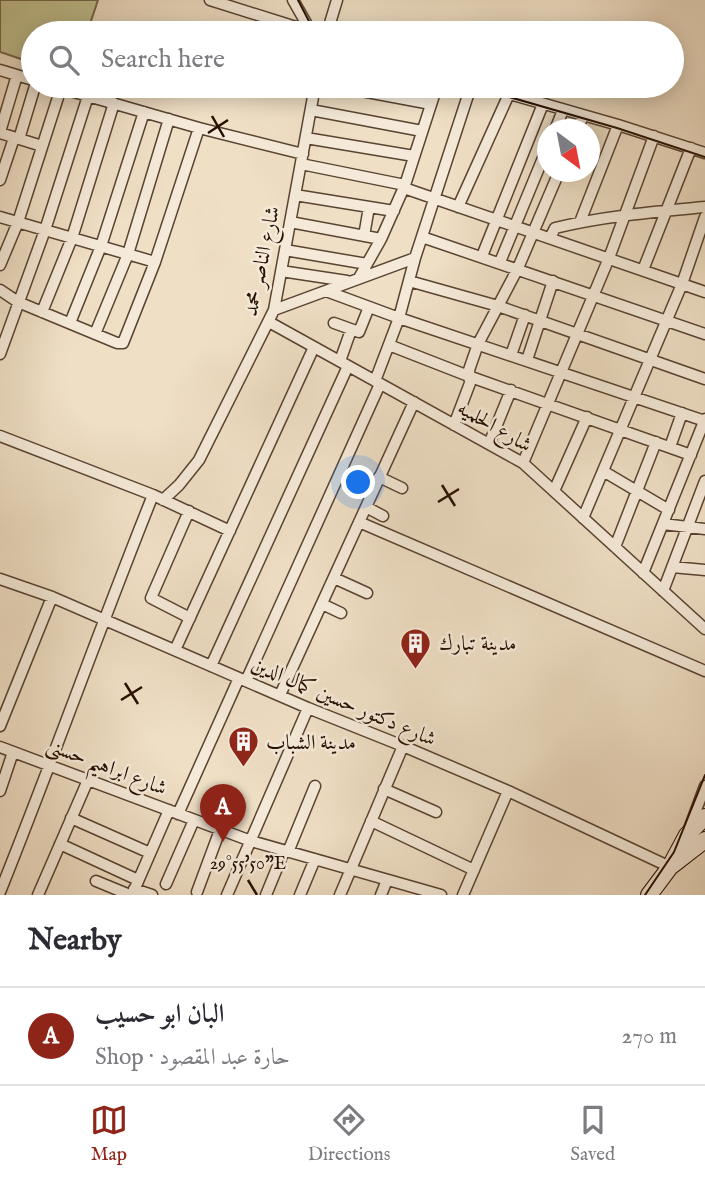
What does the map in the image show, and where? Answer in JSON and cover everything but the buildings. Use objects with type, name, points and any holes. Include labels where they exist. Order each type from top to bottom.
[{"type":"main road","points":[[649,895],[670,867],[687,835],[705,817]]},
{"type":"main road","points":[[670,867],[705,840]]},
{"type":"street","points":[[210,0],[277,21]]},
{"type":"street","points":[[293,0],[305,21]]},
{"type":"street","points":[[331,21],[337,0]]},
{"type":"street","points":[[0,70],[21,76]]},
{"type":"street","points":[[17,75],[5,95],[0,133],[42,146]]},
{"type":"street","points":[[0,180],[31,98]]},
{"type":"street","points":[[0,265],[18,222],[54,98]]},
{"type":"street","points":[[0,354],[45,230],[87,98]]},
{"type":"street","points":[[95,98],[405,187],[705,292]]},
{"type":"street","name":"شارع الناصر محمد","points":[[158,497],[179,485],[198,460],[274,310],[313,98]]},
{"type":"street","points":[[399,98],[431,104]]},
{"type":"street","points":[[354,280],[381,239],[405,187],[433,98]]},
{"type":"street","points":[[134,890],[150,853],[242,679],[377,382],[467,98]]},
{"type":"street","points":[[458,207],[507,98]]},
{"type":"street","points":[[523,98],[705,153]]},
{"type":"street","points":[[42,312],[72,238],[114,103]]},
{"type":"street","points":[[482,257],[543,104]]},
{"type":"street","points":[[311,110],[422,131]]},
{"type":"street","points":[[559,119],[562,110]]},
{"type":"street","points":[[70,323],[101,246],[144,112]]},
{"type":"street","points":[[95,334],[128,254],[169,119]]},
{"type":"street","points":[[580,222],[618,125]]},
{"type":"street","points":[[0,290],[18,302],[117,343],[125,341],[200,128]]},
{"type":"street","points":[[523,463],[609,258],[654,136]]},
{"type":"street","points":[[306,138],[414,156]]},
{"type":"street","points":[[643,270],[691,148]]},
{"type":"street","points":[[500,262],[537,172]]},
{"type":"street","points":[[454,425],[471,377],[469,370],[478,344],[518,268],[555,182]]},
{"type":"street","points":[[295,195],[394,211]]},
{"type":"street","points":[[364,236],[369,207]]},
{"type":"street","points":[[550,238],[555,228],[580,222],[626,214],[705,207]]},
{"type":"street","points":[[0,217],[155,262]]},
{"type":"street","points":[[583,518],[682,284],[705,217]]},
{"type":"street","points":[[290,222],[381,239]]},
{"type":"street","points":[[422,237],[705,334]]},
{"type":"street","points":[[285,250],[367,264]]},
{"type":"street","points":[[274,310],[415,258]]},
{"type":"street","points":[[281,271],[354,280]]},
{"type":"street","points":[[409,281],[498,306],[705,379]]},
{"type":"street","points":[[527,360],[553,281]]},
{"type":"street","points":[[326,291],[705,420],[643,573]]},
{"type":"street","points":[[334,323],[360,331],[369,307]]},
{"type":"street","points":[[511,355],[525,315]]},
{"type":"street","name":"شارع الحلميه","points":[[269,322],[523,463],[705,629]]},
{"type":"street","points":[[211,666],[344,364],[351,330]]},
{"type":"street","points":[[389,345],[691,455]]},
{"type":"street","points":[[176,650],[314,347]]},
{"type":"street","points":[[489,444],[511,390]]},
{"type":"street","points":[[280,695],[414,402]]},
{"type":"street","points":[[670,447],[682,413]]},
{"type":"street","points":[[554,491],[587,417]]},
{"type":"street","points":[[0,436],[158,497],[230,531]]},
{"type":"street","points":[[615,547],[656,442]]},
{"type":"street","points":[[603,471],[669,510]]},
{"type":"street","points":[[379,477],[402,488]]},
{"type":"street","points":[[663,591],[705,483],[681,480]]},
{"type":"street","points":[[0,892],[50,766],[103,619],[158,497]]},
{"type":"street","points":[[366,507],[383,516]]},
{"type":"street","points":[[189,511],[151,598],[190,618]]},
{"type":"street","points":[[359,522],[705,671]]},
{"type":"street","points":[[663,524],[705,529]]},
{"type":"street","points":[[672,567],[705,570]]},
{"type":"street","points":[[334,578],[367,593]]},
{"type":"street","name":"شارع دكتور حسين كمال الدين","points":[[0,579],[52,597],[508,791],[670,867]]},
{"type":"street","points":[[0,726],[52,597]]},
{"type":"street","points":[[322,604],[341,614]]},
{"type":"street","points":[[227,895],[308,708]]},
{"type":"street","points":[[340,895],[403,746]]},
{"type":"street","name":"شارع ابراهيم حسنى","points":[[0,747],[251,841],[441,895]]},
{"type":"street","points":[[0,791],[13,752]]},
{"type":"street","points":[[38,895],[88,780]]},
{"type":"street","points":[[266,895],[315,786]]},
{"type":"street","points":[[687,835],[705,786]]},
{"type":"street","points":[[384,789],[436,812]]},
{"type":"street","points":[[463,895],[508,791]]},
{"type":"street","points":[[71,818],[150,853]]},
{"type":"street","points":[[166,884],[194,820]]},
{"type":"street","points":[[371,821],[474,870]]},
{"type":"street","points":[[197,892],[220,830]]},
{"type":"street","points":[[60,844],[134,890]]},
{"type":"street","points":[[300,895],[315,859]]},
{"type":"street","points":[[381,895],[387,880]]},
{"type":"street","points":[[96,881],[152,895]]},
{"type":"shaded area","points":[[0,0],[98,0],[91,21],[21,21],[21,59],[0,52]]},
{"type":"tram line","points":[[298,0],[309,21]]},
{"type":"tram line","points":[[513,98],[705,157]]},
{"type":"tram line","points":[[645,895],[674,852],[705,775]]},
{"type":"place","name":"مدينة تبارك","points":[[416,670]]},
{"type":"place","name":"مدينة الشباب","points":[[243,769]]},
{"type":"place","name":"البان ابو حسيب","points":[[223,842]]}]
